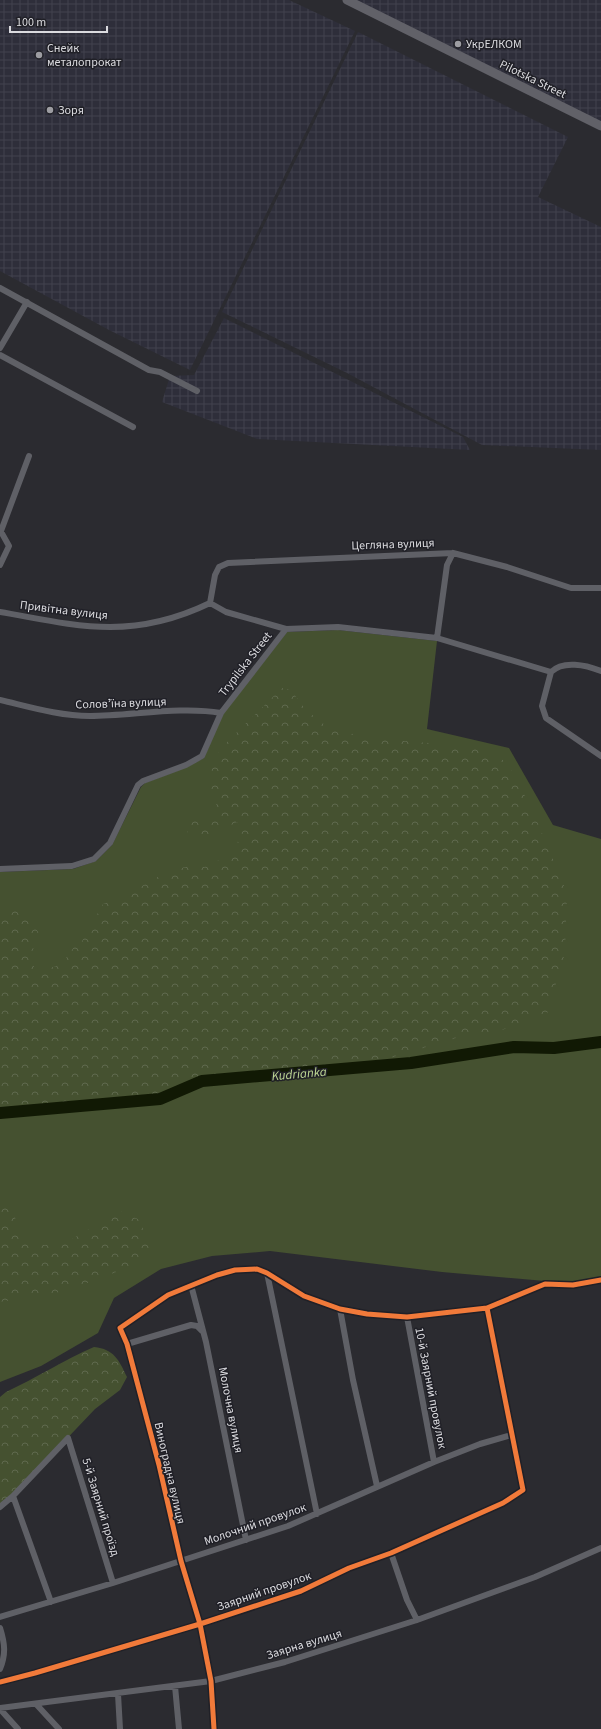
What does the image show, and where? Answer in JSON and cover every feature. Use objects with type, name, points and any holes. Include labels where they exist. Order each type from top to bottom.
[{"type":"street","name":"Pilotska Street","points":[[347,0],[601,126]]},
{"type":"street","points":[[0,288],[149,370],[160,372],[197,391]]},
{"type":"street","points":[[0,348],[26,302]]},
{"type":"street","points":[[0,355],[134,427]]},
{"type":"street","points":[[0,565],[9,546],[0,531],[29,456]]},
{"type":"street","points":[[438,638],[448,565],[453,553]]},
{"type":"street","name":"Цегляна вулиця","points":[[210,603],[215,575],[219,567],[228,563],[453,553],[507,567],[571,588],[601,588]]},
{"type":"street","points":[[210,603],[226,612],[286,629]]},
{"type":"street","name":"Привітна вулиця","points":[[0,612],[74,624],[110,627],[154,623],[210,603]]},
{"type":"street","name":"Trypilska Street","points":[[0,869],[72,866],[94,859],[110,843],[138,785],[143,781],[186,765],[202,756],[221,713],[286,629],[338,627],[438,638],[551,672]]},
{"type":"street","points":[[601,671],[590,666],[568,665],[556,667],[551,672],[542,706],[546,718],[601,756]]},
{"type":"street","name":"Соловʼїна вулиця","points":[[0,700],[60,714],[89,716],[190,712],[221,713]]},
{"type":"street","points":[[191,1285],[235,1270],[257,1269],[267,1272],[304,1296],[340,1309],[367,1314],[407,1317],[487,1308],[545,1284],[573,1285],[601,1280]]},
{"type":"street","points":[[267,1272],[286,1372],[317,1514]]},
{"type":"street","name":"Виноградна вулиця","points":[[191,1285],[162,1299],[120,1328],[127,1344],[159,1466],[181,1561],[200,1624],[211,1681],[214,1729]]},
{"type":"street","name":"Молочна вулиця","points":[[191,1285],[206,1342],[246,1540]]},
{"type":"street","points":[[487,1308],[511,1435]]},
{"type":"street","points":[[340,1309],[353,1380],[376,1486]]},
{"type":"street","name":"10-й Заярний провулок","points":[[407,1317],[434,1462]]},
{"type":"street","points":[[127,1344],[191,1325],[197,1326],[202,1330]]},
{"type":"street","name":"Молочний провулок","points":[[0,1617],[113,1583],[288,1526],[376,1486],[434,1462],[480,1444],[511,1435]]},
{"type":"street","name":"Заярний провулок","points":[[0,1682],[200,1624],[296,1593],[349,1568],[391,1553],[503,1503],[523,1490],[511,1435]]},
{"type":"street","name":"5-й Заярний проїзд","points":[[13,1496],[68,1438],[113,1583]]},
{"type":"street","points":[[0,1507],[13,1496],[51,1602]]},
{"type":"street","name":"Заярна вулиця","points":[[0,1709],[211,1681],[285,1662],[417,1620],[535,1578],[601,1548]]},
{"type":"street","points":[[391,1553],[407,1600],[417,1620]]},
{"type":"street","points":[[0,1628],[5,1648],[4,1658],[0,1669]]},
{"type":"street","points":[[175,1686],[179,1729]]},
{"type":"street","points":[[118,1694],[120,1729]]},
{"type":"street","points":[[36,1704],[59,1729]]},
{"type":"street","points":[[0,1709],[18,1729]]},
{"type":"shaded area","points":[[0,0],[289,0],[355,31],[190,370],[109,330],[0,271]]},
{"type":"shaded area","points":[[353,0],[601,0],[601,123]]},
{"type":"shaded area","points":[[358,32],[568,137],[538,197],[601,227],[601,450],[482,445],[347,373],[222,312]]},
{"type":"shaded area","points":[[224,318],[463,437],[470,450],[257,439],[162,402],[170,376],[194,375]]},
{"type":"green space","points":[[338,630],[437,641],[427,729],[509,748],[553,825],[601,839],[601,1278],[573,1283],[545,1281],[442,1272],[270,1251],[212,1256],[161,1269],[114,1298],[98,1333],[41,1366],[0,1382],[0,872],[73,869],[96,861],[112,845],[141,787],[145,783],[187,767],[204,758],[223,714],[287,632]]},
{"type":"green space","points":[[282,688],[291,690],[306,710],[330,729],[371,738],[474,747],[507,762],[532,809],[567,893],[565,953],[547,1014],[499,1031],[456,1038],[360,1067],[226,1075],[205,1078],[158,1096],[0,1112],[0,908],[20,908],[31,920],[41,937],[33,949],[31,960],[35,969],[45,969],[57,966],[67,957],[74,947],[81,943],[103,904],[128,894],[163,874],[185,867],[204,867],[226,857],[236,846],[243,830],[237,822],[219,832],[208,835],[187,832],[187,826],[190,820],[207,819],[215,815],[217,806],[208,785],[215,757],[228,741]]},
{"type":"green space","points":[[0,1200],[11,1203],[18,1228],[28,1240],[43,1245],[67,1242],[120,1211],[140,1220],[149,1247],[148,1260],[66,1291],[0,1302]]},
{"type":"green space","points":[[94,1347],[101,1348],[111,1353],[121,1365],[127,1377],[120,1390],[95,1409],[18,1490],[0,1506],[0,1397],[6,1392]]},
{"type":"waterway","name":"Kudrianka","points":[[0,1113],[160,1099],[202,1081],[411,1063],[514,1047],[554,1048],[601,1042]]},
{"type":"cycle path","points":[[214,1729],[211,1681],[200,1624],[181,1561],[159,1465],[127,1344],[120,1328],[168,1295],[217,1275],[235,1270],[257,1269],[267,1273],[304,1296],[340,1309],[367,1314],[407,1317],[487,1308],[545,1284],[573,1285],[601,1280]]},
{"type":"cycle path","points":[[0,1682],[200,1624],[301,1591],[349,1568],[391,1553],[503,1503],[523,1490],[487,1308]]},
{"type":"place","name":"УкрЕЛКОМ","points":[[458,44]]},
{"type":"place","name":"Снейк металопрокат","points":[[39,55]]},
{"type":"place","name":"Зоря","points":[[50,110]]}]
